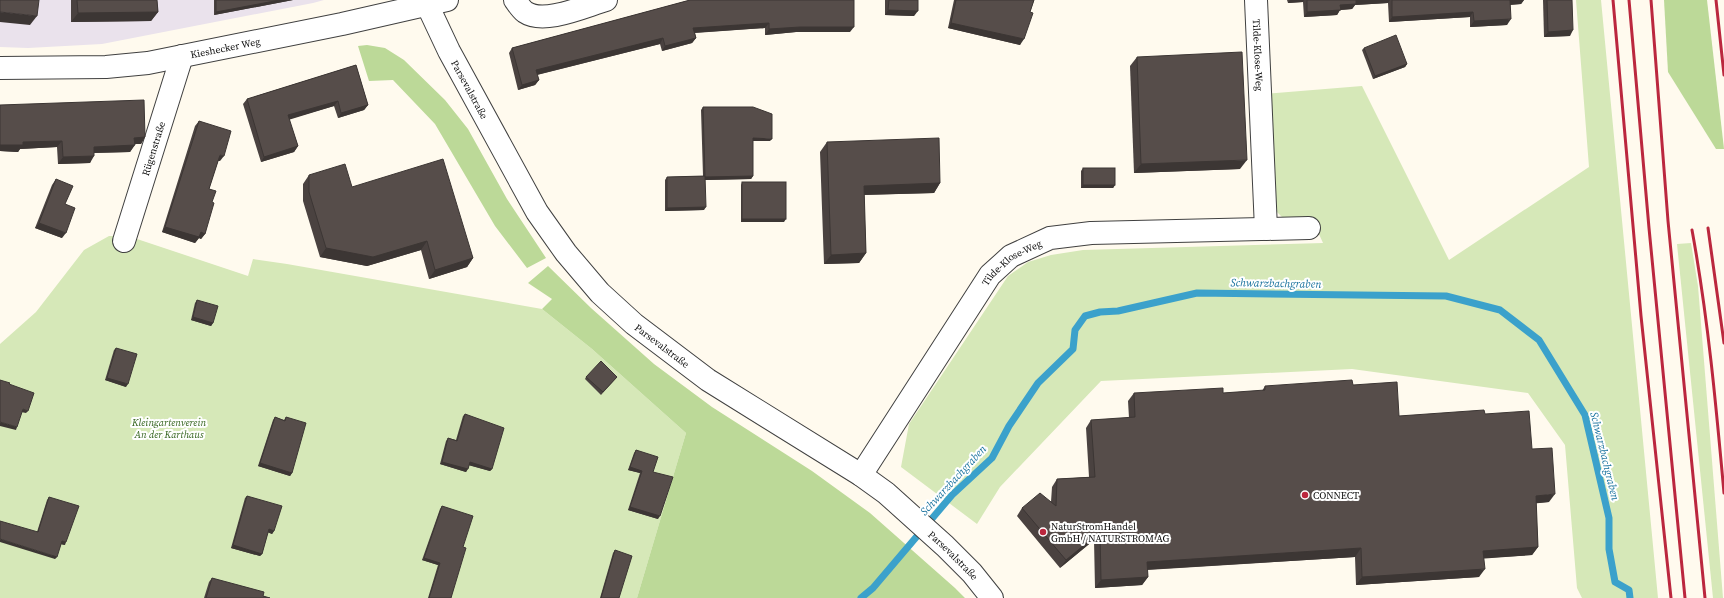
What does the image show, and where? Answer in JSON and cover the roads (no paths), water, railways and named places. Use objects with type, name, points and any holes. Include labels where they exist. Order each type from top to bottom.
[{"type":"street","points":[[515,0],[523,12],[534,16],[551,16],[606,0]]},
{"type":"street","name":"Tilde-Klose-Weg","points":[[1256,0],[1266,229]]},
{"type":"street","name":"Kieshecker Weg","points":[[0,68],[106,67],[148,63],[342,24],[433,2]]},
{"type":"street","name":"Parsevalstraße","points":[[433,2],[448,51],[537,212],[566,253],[600,293],[634,324],[708,380],[861,475],[904,507],[945,546],[972,574],[992,598]]},
{"type":"street","name":"Rügenstraße","points":[[124,241],[182,56]]},
{"type":"street","name":"Tilde-Klose-Weg","points":[[861,475],[990,275],[1011,256],[1050,238],[1091,233],[1309,228]]},
{"type":"waterway","name":"Schwarzbachgraben","points":[[861,598],[873,588],[952,495],[992,458],[1009,426],[1038,383],[1073,349],[1075,330],[1085,316],[1100,312],[1118,311],[1197,293],[1446,296],[1500,310],[1539,340],[1585,415],[1609,518],[1609,549],[1615,582],[1629,590],[1630,598]]},
{"type":"railway","points":[[1613,0],[1641,316],[1671,598]]},
{"type":"railway","points":[[1629,0],[1649,228],[1685,598]]},
{"type":"railway","points":[[1651,0],[1668,221],[1705,598]]},
{"type":"railway","points":[[1716,0],[1724,75]]},
{"type":"railway","points":[[1708,228],[1724,343]]},
{"type":"railway","points":[[1692,230],[1707,328],[1724,493]]},
{"type":"place","name":"CONNECT","points":[[1305,495]]},
{"type":"place","name":"NaturStromHandel GmbH / NATURSTROM AG","points":[[1043,532]]},
{"type":"park label","name":"Kleingartenverein An der Karthaus","points":[[169,428]]}]
